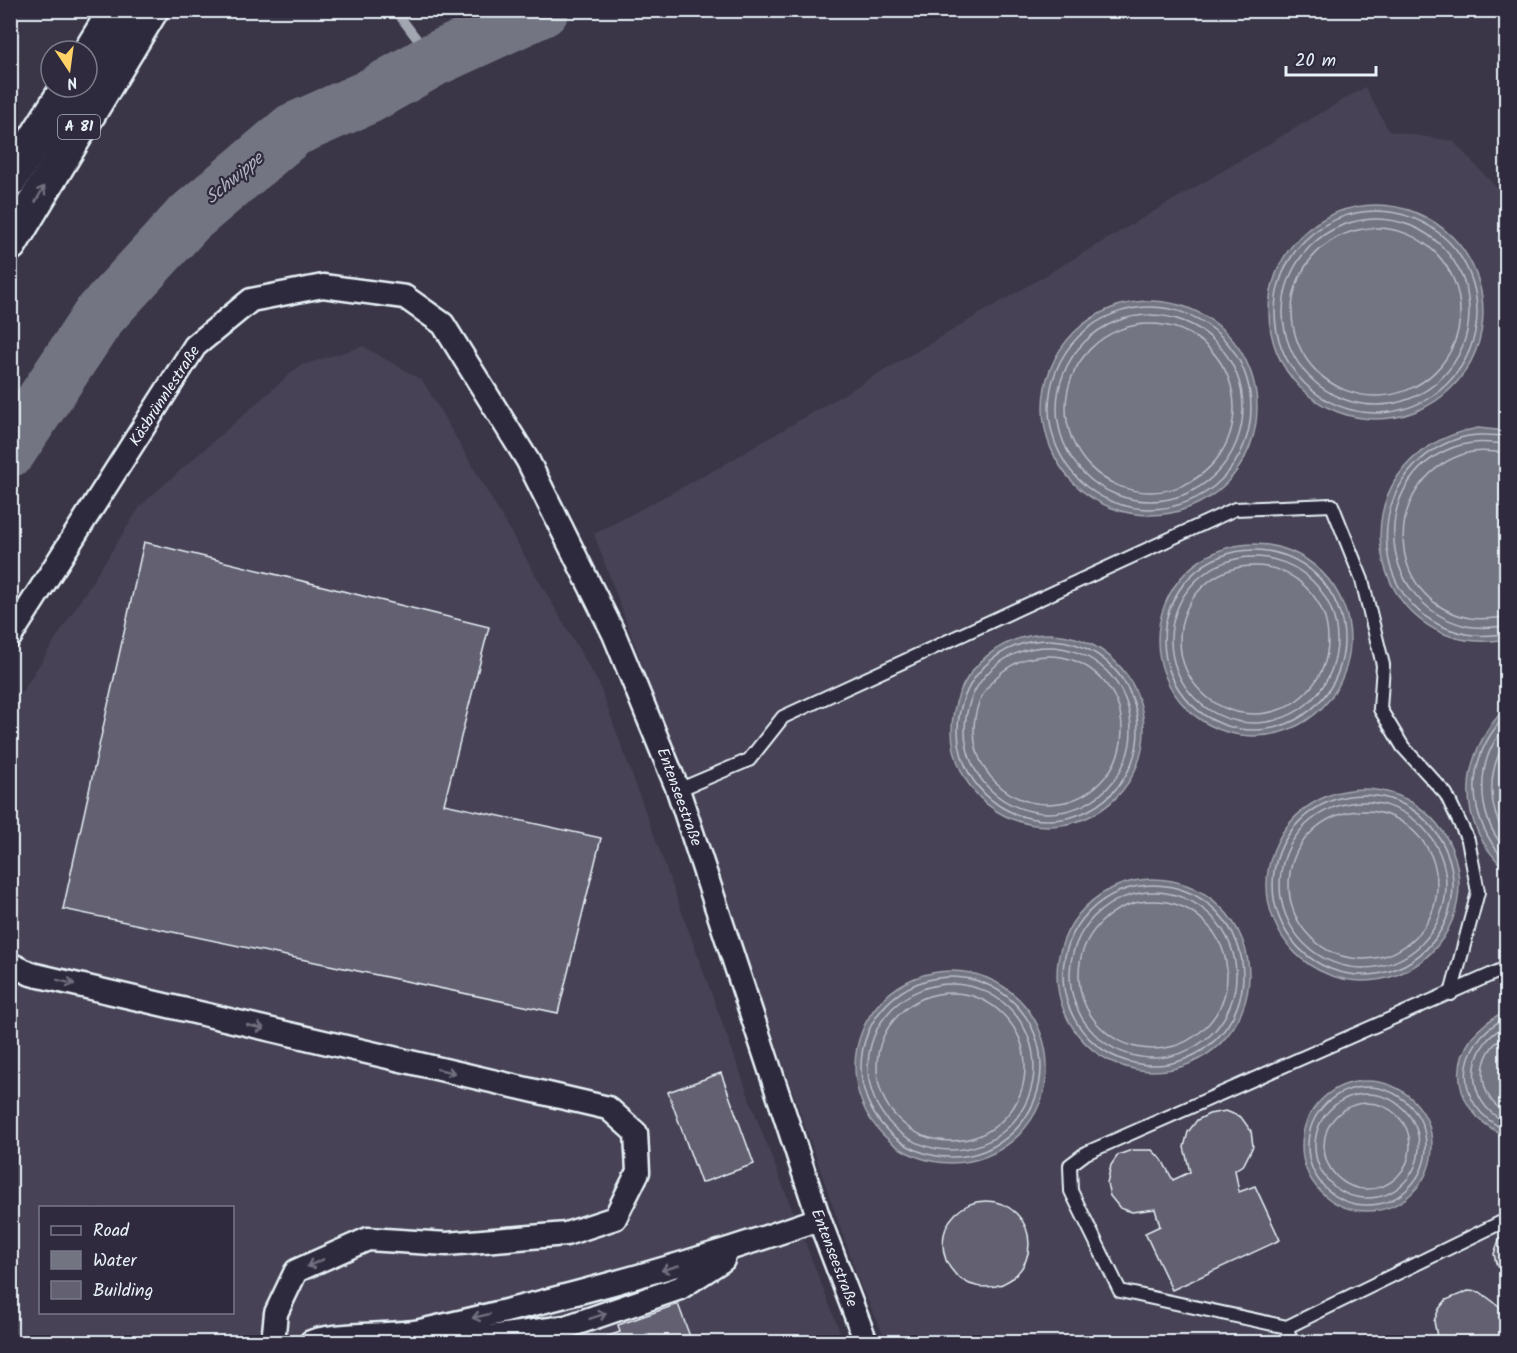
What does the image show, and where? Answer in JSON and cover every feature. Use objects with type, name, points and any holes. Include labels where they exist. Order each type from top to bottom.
[{"type":"highway","points":[[98,39],[116,10]]},
{"type":"highway","name":"A 81","points":[[10,244],[151,10]]},
{"type":"highway","name":"A 81","points":[[10,180],[61,99]]},
{"type":"street","name":"Käsbrünnlestraße","points":[[10,637],[195,346],[251,300],[323,286],[405,297]]},
{"type":"street","name":"Entenseestraße","points":[[405,297],[443,324],[528,461],[614,634],[678,790],[808,1223],[866,1342]]},
{"type":"street","points":[[10,964],[31,974],[608,1108],[636,1133],[638,1172],[615,1218],[566,1234],[447,1244],[368,1239],[296,1271],[276,1313],[273,1342]]},
{"type":"street","points":[[311,1342],[416,1332],[473,1339],[566,1327],[680,1288],[746,1245],[808,1223]]},
{"type":"lane","points":[[678,790],[749,760],[783,717],[1235,508],[1332,505],[1362,580],[1383,665],[1380,709],[1402,747],[1446,794],[1468,840],[1478,892],[1451,994]]},
{"type":"lane","points":[[1506,968],[1086,1153],[1070,1165],[1071,1191],[1120,1291],[1287,1327],[1506,1220]]},
{"type":"lane","points":[[1287,1327],[1291,1342]]},
{"type":"shaded area","points":[[1365,87],[1389,131],[1453,141],[1506,198],[1506,1342],[887,1342],[861,1287],[679,765],[594,534],[720,467]]},
{"type":"shaded area","points":[[363,346],[423,381],[599,684],[760,1127],[844,1342],[11,1342],[10,711],[141,505],[299,366]]},
{"type":"water","points":[[1376,205],[1397,207],[1417,213],[1435,223],[1458,244],[1475,271],[1481,291],[1483,312],[1481,333],[1475,353],[1465,371],[1444,394],[1417,411],[1397,417],[1376,419],[1355,417],[1335,411],[1317,401],[1294,380],[1277,353],[1271,333],[1269,312],[1271,291],[1277,271],[1287,253],[1308,230],[1335,213],[1355,207]]},
{"type":"water","points":[[1150,301],[1171,303],[1191,309],[1209,319],[1232,340],[1249,367],[1255,387],[1257,408],[1255,429],[1249,449],[1239,467],[1218,490],[1191,507],[1171,513],[1150,515],[1129,513],[1109,507],[1091,497],[1068,476],[1051,449],[1045,429],[1043,408],[1045,387],[1051,367],[1061,349],[1082,326],[1109,309],[1129,303]]},
{"type":"water","points":[[1478,428],[1506,431],[1506,639],[1459,638],[1421,621],[1395,591],[1382,554],[1382,514],[1397,477],[1429,446]]},
{"type":"water","points":[[1245,544],[1263,544],[1291,551],[1322,572],[1343,603],[1350,640],[1343,677],[1322,708],[1291,729],[1263,736],[1245,736],[1209,725],[1180,701],[1169,685],[1162,668],[1158,649],[1158,631],[1169,595],[1193,566],[1209,555],[1226,548]]},
{"type":"water","points":[[1039,634],[1057,634],[1085,641],[1102,650],[1116,662],[1128,676],[1137,693],[1144,730],[1137,767],[1128,784],[1116,798],[1102,810],[1085,819],[1057,826],[1039,826],[1011,819],[994,810],[968,784],[956,758],[952,739],[952,721],[959,693],[968,676],[994,650],[1020,638]]},
{"type":"water","points":[[1506,707],[1506,870],[1489,851],[1477,831],[1471,810],[1469,789],[1472,768],[1479,747],[1490,726]]},
{"type":"water","points":[[1354,789],[1372,789],[1400,796],[1417,805],[1431,817],[1443,831],[1452,848],[1459,885],[1452,922],[1443,939],[1431,953],[1417,965],[1400,974],[1372,981],[1354,981],[1326,974],[1309,965],[1283,939],[1271,913],[1267,894],[1267,876],[1274,848],[1283,831],[1309,805],[1335,793]]},
{"type":"water","points":[[1144,879],[1162,879],[1190,886],[1221,907],[1242,938],[1249,975],[1242,1012],[1221,1043],[1190,1064],[1162,1071],[1144,1071],[1108,1060],[1079,1036],[1068,1020],[1061,1003],[1057,984],[1057,966],[1068,930],[1092,901],[1108,890],[1125,883]]},
{"type":"water","points":[[942,971],[960,971],[988,978],[1005,987],[1019,999],[1031,1013],[1040,1030],[1047,1067],[1040,1104],[1031,1121],[1019,1135],[1005,1147],[988,1156],[960,1163],[942,1163],[914,1156],[897,1147],[871,1121],[859,1095],[855,1076],[855,1058],[862,1030],[871,1013],[897,987],[923,975]]},
{"type":"water","points":[[1506,1011],[1506,1136],[1485,1124],[1471,1109],[1462,1092],[1460,1074],[1463,1056],[1471,1039],[1486,1023]]},
{"type":"water","points":[[1367,1081],[1392,1086],[1413,1100],[1427,1121],[1432,1146],[1427,1171],[1413,1192],[1392,1206],[1367,1211],[1342,1206],[1321,1192],[1307,1171],[1302,1146],[1307,1121],[1321,1100],[1342,1086]]},
{"type":"building","points":[[144,542],[489,627],[444,804],[601,838],[558,1013],[63,909]]},
{"type":"building","points":[[721,1073],[754,1164],[701,1183],[668,1092]]},
{"type":"building","points":[[1226,1111],[1241,1117],[1251,1131],[1253,1146],[1244,1164],[1235,1170],[1239,1192],[1255,1186],[1280,1240],[1172,1290],[1145,1233],[1160,1226],[1155,1209],[1132,1212],[1120,1208],[1110,1196],[1107,1183],[1111,1165],[1118,1155],[1132,1150],[1152,1150],[1162,1160],[1173,1180],[1190,1172],[1184,1147],[1188,1132],[1197,1120],[1209,1114]]},
{"type":"building","points":[[986,1201],[1010,1208],[1022,1220],[1029,1244],[1022,1268],[1010,1280],[986,1287],[962,1280],[950,1268],[943,1244],[950,1220],[962,1208]]},
{"type":"building","points":[[1506,1231],[1506,1276],[1496,1263],[1494,1254],[1500,1237]]},
{"type":"building","points":[[1468,1291],[1480,1292],[1499,1306],[1505,1317],[1506,1330],[1502,1342],[1438,1342],[1434,1321],[1439,1309],[1446,1300]]},
{"type":"building","points":[[678,1304],[692,1342],[591,1342],[620,1332],[618,1325]]},
{"type":"waterway","points":[[395,10],[433,60]]},
{"type":"waterway","name":"Schwippe","points":[[10,450],[99,316],[188,219],[293,130],[368,97],[433,60],[542,10]]}]
